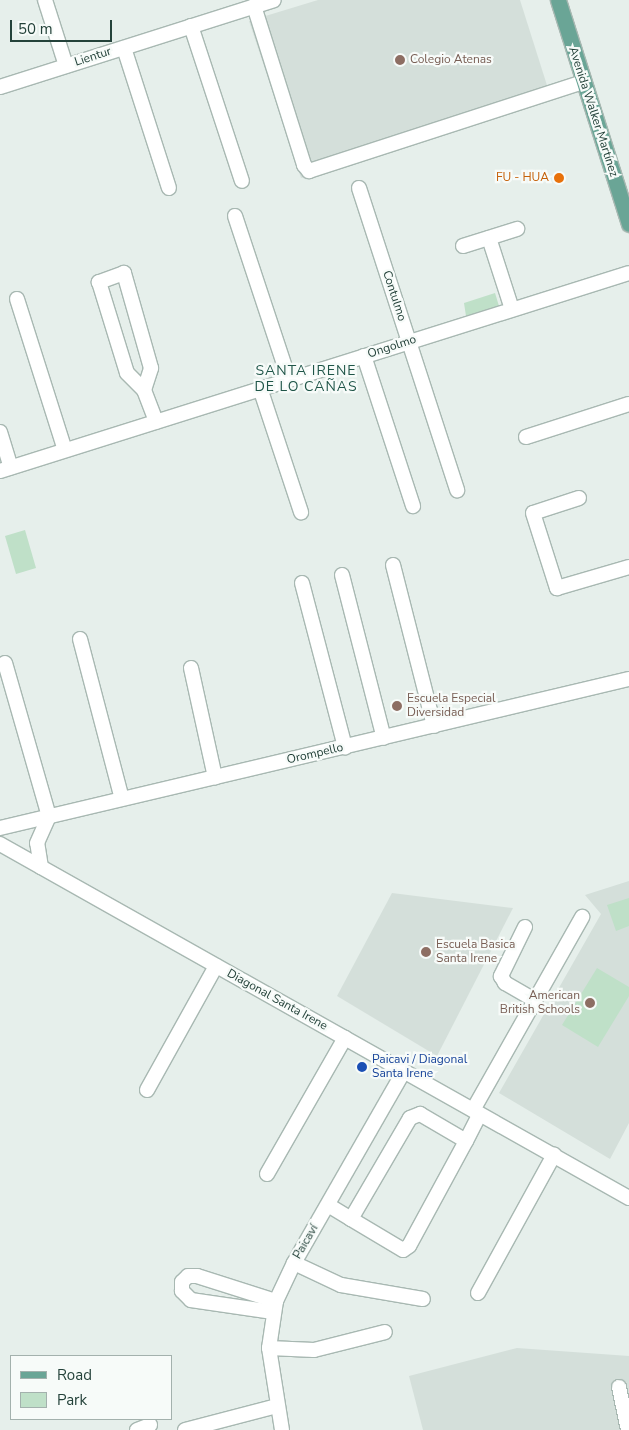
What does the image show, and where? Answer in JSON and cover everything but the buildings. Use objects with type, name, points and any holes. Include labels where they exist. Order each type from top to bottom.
[{"type":"main road","name":"Avenida Walker Martínez","points":[[558,0],[629,224]]},
{"type":"street","points":[[45,0],[66,66]]},
{"type":"street","name":"Lientur","points":[[0,87],[191,26],[245,5],[274,0]]},
{"type":"street","points":[[245,5],[304,165],[309,170],[584,82]]},
{"type":"street","points":[[191,26],[242,181]]},
{"type":"street","points":[[124,48],[169,188]]},
{"type":"street","name":"Contulmo","points":[[359,188],[457,490]]},
{"type":"street","points":[[235,216],[289,379]]},
{"type":"street","points":[[463,246],[516,229]]},
{"type":"street","points":[[489,238],[512,308]]},
{"type":"street","points":[[144,390],[151,368],[124,273],[99,282],[127,373],[144,390],[156,422]]},
{"type":"street","name":"Ongolmo","points":[[6,469],[512,308],[629,273]]},
{"type":"street","points":[[17,299],[65,450]]},
{"type":"street","points":[[364,356],[413,506]]},
{"type":"street","points":[[260,388],[301,512]]},
{"type":"street","points":[[526,437],[629,404]]},
{"type":"street","points":[[0,432],[6,469]]},
{"type":"street","points":[[579,498],[533,513],[558,588],[629,567]]},
{"type":"street","points":[[393,565],[434,726]]},
{"type":"street","points":[[342,575],[384,738]]},
{"type":"street","points":[[302,583],[345,747]]},
{"type":"street","points":[[80,639],[122,799]]},
{"type":"street","points":[[5,663],[48,816],[37,843],[41,867]]},
{"type":"street","points":[[191,668],[215,777]]},
{"type":"street","name":"Orompello","points":[[0,828],[629,680]]},
{"type":"street","name":"Diagonal Santa Irene","points":[[0,844],[629,1198]]},
{"type":"street","points":[[328,1205],[403,1250],[409,1246],[466,1141],[477,1112],[535,1000],[582,917]]},
{"type":"street","points":[[525,927],[501,976],[505,983],[535,1000]]},
{"type":"street","points":[[146,1090],[216,966]]},
{"type":"street","points":[[267,1174],[345,1038]]},
{"type":"street","name":"Paicaví","points":[[282,1430],[269,1348],[275,1307],[294,1263],[404,1072]]},
{"type":"street","points":[[351,1219],[410,1118],[425,1116],[466,1141]]},
{"type":"street","points":[[478,1293],[554,1155]]},
{"type":"street","points":[[294,1263],[341,1284],[423,1299]]},
{"type":"street","points":[[188,1276],[197,1276],[275,1307],[191,1300],[182,1291],[182,1282],[188,1276]]},
{"type":"street","points":[[269,1348],[314,1350],[385,1332]]},
{"type":"street","points":[[619,1387],[628,1430]]},
{"type":"street","points":[[185,1430],[277,1406]]},
{"type":"street","points":[[136,1430],[150,1425]]},
{"type":"shaded area","name":"Colegio Atenas","points":[[318,0],[520,0],[551,98],[301,178],[249,21]]},
{"type":"shaded area","name":"American British Schools","points":[[629,881],[629,1123],[610,1159],[499,1093],[601,914],[585,895]]},
{"type":"shaded area","name":"Escuela Basica Santa Irene","points":[[392,893],[513,908],[437,1056],[337,996]]},
{"type":"shaded area","points":[[517,1348],[629,1356],[629,1430],[423,1430],[409,1376]]},
{"type":"green space","points":[[495,293],[499,306],[466,316],[464,303]]},
{"type":"green space","points":[[25,530],[36,568],[16,574],[5,536]]},
{"type":"green space","points":[[629,898],[629,926],[616,931],[607,905]]},
{"type":"green space","points":[[597,968],[629,987],[629,996],[598,1047],[562,1025]]},
{"type":"place","name":"Colegio Atenas","points":[[400,60]]},
{"type":"place","name":"FU - HUA","points":[[559,178]]},
{"type":"place","name":"Escuela Especial Diversidad","points":[[397,706]]},
{"type":"place","name":"Escuela Basica Santa Irene","points":[[426,952]]},
{"type":"place","name":"American British Schools","points":[[590,1003]]},
{"type":"place","name":"Paicavi / Diagonal Santa Irene","points":[[362,1067]]},
{"type":"district","name":"SANTA IRENE DE LO CAÑAS","points":[[306,380]]}]
